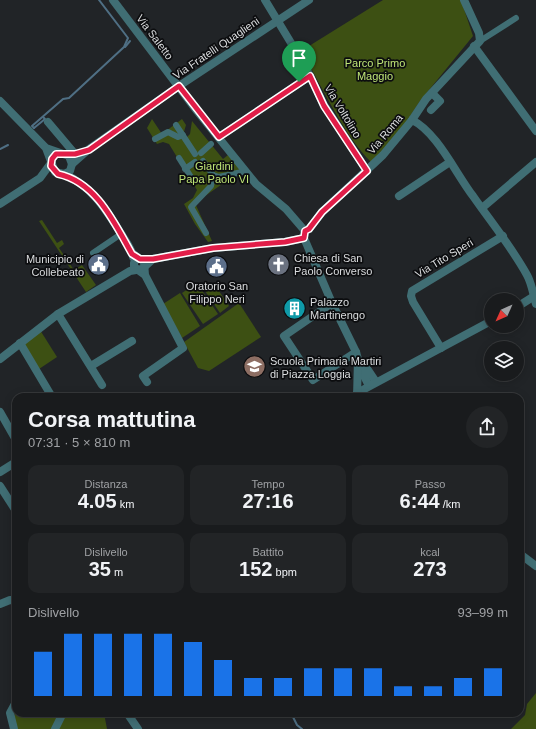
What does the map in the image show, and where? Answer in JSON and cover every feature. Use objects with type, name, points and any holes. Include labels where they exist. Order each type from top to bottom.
[{"type":"street","name":"Via Saletto","points":[[113,0],[256,184],[295,218],[305,234],[314,257],[328,305],[356,352]]},
{"type":"street","name":"Via Fratelli Quaglieni","points":[[265,0],[278,21]]},
{"type":"street","name":"Via Fratelli Quaglieni","points":[[72,164],[89,150],[179,86],[309,0]]},
{"type":"street","points":[[464,0],[479,33],[477,43],[536,131]]},
{"type":"street","points":[[477,43],[516,18]]},
{"type":"street","name":"Via Voltolino","points":[[278,21],[310,76],[324,106],[367,171]]},
{"type":"street","name":"Via Roma","points":[[305,234],[316,218],[383,155],[432,93],[477,43]]},
{"type":"street","points":[[219,137],[310,76]]},
{"type":"street","points":[[431,110],[440,101],[432,93]]},
{"type":"street","points":[[0,100],[46,148],[52,170],[78,180],[100,201],[121,234],[182,348],[143,376],[147,382]]},
{"type":"street","points":[[412,120],[423,127],[439,146],[503,236],[532,285],[535,298],[524,304]]},
{"type":"street","points":[[48,122],[67,154],[71,158],[78,180]]},
{"type":"street","points":[[176,125],[195,154]]},
{"type":"street","points":[[155,139],[168,132],[178,137],[183,135]]},
{"type":"street","points":[[202,153],[211,144]]},
{"type":"street","points":[[46,148],[67,154]]},
{"type":"street","name":"Via Fratelli Quaglieni","points":[[67,154],[89,150]]},
{"type":"street","points":[[0,204],[40,178],[51,163],[54,156],[67,154]]},
{"type":"street","points":[[179,158],[191,177]]},
{"type":"street","points":[[202,161],[213,175],[219,177],[242,172]]},
{"type":"street","points":[[186,169],[195,162]]},
{"type":"street","points":[[399,196],[450,162]]},
{"type":"street","points":[[482,208],[536,162]]},
{"type":"street","points":[[40,178],[70,171],[72,164]]},
{"type":"street","points":[[206,233],[191,207],[211,186],[213,175]]},
{"type":"street","points":[[93,252],[121,234]]},
{"type":"street","points":[[0,359],[58,314],[153,259],[213,248],[285,242],[305,234]]},
{"type":"street","name":"Via Tito Speri","points":[[441,348],[411,296],[416,287],[503,236]]},
{"type":"street","points":[[328,305],[284,336],[313,380],[356,352],[357,393]]},
{"type":"street","points":[[58,314],[102,385]]},
{"type":"street","points":[[360,393],[372,384],[484,325]]},
{"type":"street","points":[[91,366],[132,340]]},
{"type":"street","points":[[20,343],[50,393]]},
{"type":"street","points":[[357,363],[366,367],[372,384]]},
{"type":"street","points":[[0,412],[12,433]]},
{"type":"street","points":[[0,472],[12,464]]},
{"type":"street","points":[[0,486],[12,505]]},
{"type":"street","points":[[524,556],[534,562]]},
{"type":"street","points":[[0,604],[12,600]]},
{"type":"street","points":[[12,709],[10,713],[14,729]]},
{"type":"street","points":[[55,729],[61,717]]},
{"type":"street","points":[[130,717],[138,729]]},
{"type":"green space","name":"Parco Primo Maggio","points":[[383,0],[461,0],[473,36],[420,101],[399,133],[371,162],[351,138],[342,124],[301,51]]},
{"type":"green space","name":"Giardini Papa Paolo VI","points":[[152,119],[162,134],[182,119],[186,125],[183,135],[186,138],[190,134],[192,121],[223,159],[228,155],[241,171],[195,203],[212,241],[208,242],[195,224],[184,204],[193,198],[197,190],[169,144],[163,142],[157,144],[147,128]]},
{"type":"green space","points":[[42,220],[57,243],[62,240],[64,244],[59,248],[74,270],[82,265],[96,285],[86,292],[39,221]]},
{"type":"green space","points":[[197,283],[218,314],[203,324],[182,293]]},
{"type":"green space","points":[[215,285],[229,306],[220,313],[205,291]]},
{"type":"green space","points":[[180,293],[200,326],[182,338],[163,304]]},
{"type":"green space","points":[[239,303],[261,337],[209,371],[198,368],[184,342]]},
{"type":"green space","points":[[40,330],[57,357],[39,369],[24,344]]},
{"type":"green space","points":[[536,693],[536,729],[511,729],[524,717],[527,704]]},
{"type":"green space","points":[[14,717],[105,717],[107,729],[15,729]]},
{"type":"waterway","points":[[34,128],[32,126],[63,99],[69,98],[124,47],[128,38],[99,0]]},
{"type":"waterway","points":[[125,47],[130,41]]},
{"type":"waterway","points":[[34,128],[45,119],[43,117]]},
{"type":"waterway","points":[[0,149],[8,145]]},
{"type":"waterway","points":[[293,717],[297,725],[302,729]]},
{"type":"place","name":"Chiesa di San Paolo Converso","points":[[279,264]]},
{"type":"place","name":"Municipio di Collebeato","points":[[99,265]]},
{"type":"place","name":"Oratorio San Filippo Neri","points":[[217,266]]},
{"type":"place","name":"Palazzo Martinengo","points":[[295,308]]},
{"type":"place","name":"Scuola Primaria Martiri di Piazza Loggia","points":[[254,367]]},
{"type":"route","points":[[310,76],[324,106],[367,171],[316,218],[309,229],[305,231],[304,238],[285,242],[213,248],[153,259],[140,259],[132,254],[107,211],[95,196],[78,180],[64,174],[58,174],[52,170],[52,159],[56,154],[75,154],[89,150],[179,86],[197,111],[219,137],[299,82],[310,76]]}]
